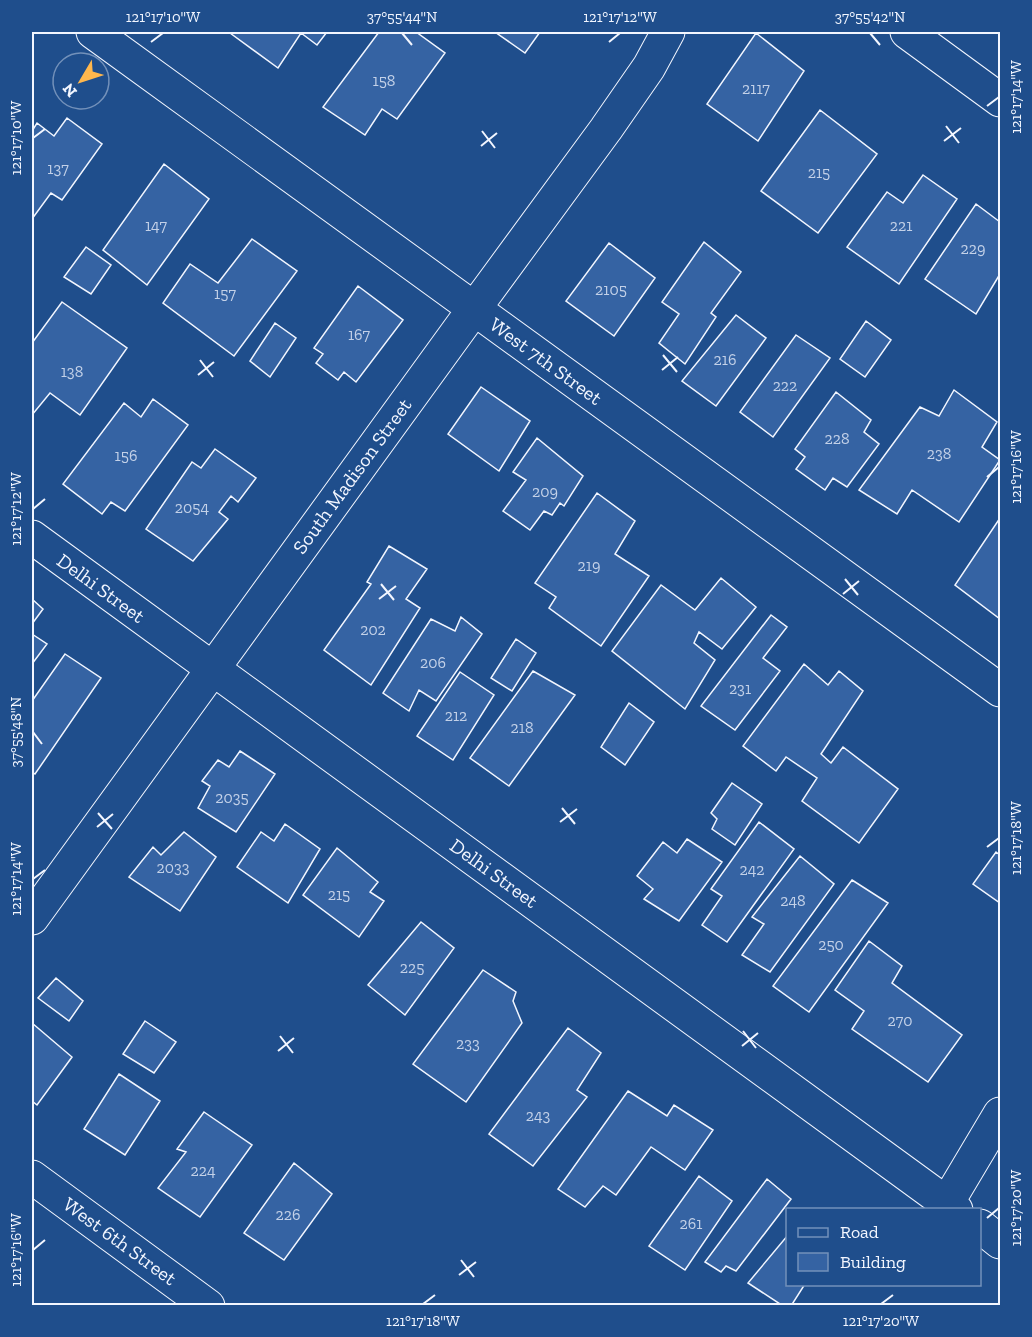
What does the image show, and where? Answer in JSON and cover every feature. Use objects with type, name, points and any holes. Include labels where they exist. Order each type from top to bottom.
[{"type":"street","name":"West 7th Street","points":[[93,32],[1000,690]]},
{"type":"street","name":"South Madison Street","points":[[32,918],[606,129],[649,67],[668,32]]},
{"type":"street","points":[[907,32],[1000,100]]},
{"type":"street","name":"Delhi Street","points":[[32,537],[952,1206]]},
{"type":"street","points":[[952,1206],[1000,1114]]},
{"type":"street","name":"West 6th Street","points":[[32,1177],[207,1305]]},
{"type":"street","points":[[981,1227],[1000,1242]]},
{"type":"building","points":[[231,32],[327,32],[317,45],[301,33],[278,68]]},
{"type":"building","points":[[379,32],[416,32],[445,53],[397,119],[382,109],[365,135],[323,107]]},
{"type":"building","points":[[495,32],[540,32],[525,53]]},
{"type":"building","points":[[756,33],[804,71],[758,141],[707,104]]},
{"type":"building","points":[[820,110],[877,154],[818,233],[761,191]]},
{"type":"building","points":[[67,118],[102,144],[62,200],[51,193],[32,219],[32,131],[37,123],[54,136]]},
{"type":"building","points":[[164,164],[209,199],[147,285],[103,250]]},
{"type":"building","points":[[923,175],[957,199],[899,284],[847,247],[887,192],[903,203]]},
{"type":"building","points":[[976,204],[1000,222],[1000,274],[976,314],[925,279]]},
{"type":"building","points":[[252,239],[297,271],[234,356],[163,303],[190,264],[218,283]]},
{"type":"building","points":[[704,242],[741,272],[711,313],[716,317],[685,364],[659,343],[679,314],[662,302]]},
{"type":"building","points":[[609,243],[655,278],[614,336],[566,301]]},
{"type":"building","points":[[86,247],[111,265],[91,294],[64,277]]},
{"type":"building","points":[[358,286],[403,320],[356,382],[344,372],[338,380],[316,363],[323,354],[314,348]]},
{"type":"building","points":[[62,302],[127,348],[80,415],[50,393],[32,415],[32,343]]},
{"type":"building","points":[[736,315],[766,338],[716,406],[682,381]]},
{"type":"building","points":[[866,321],[891,340],[865,377],[840,359]]},
{"type":"building","points":[[275,323],[296,338],[270,377],[250,361]]},
{"type":"building","points":[[796,335],[830,358],[773,437],[740,412]]},
{"type":"building","points":[[481,387],[530,421],[499,471],[448,434]]},
{"type":"building","points":[[954,390],[997,422],[982,447],[1000,460],[959,522],[912,490],[897,514],[859,490],[920,407],[939,416]]},
{"type":"building","points":[[836,392],[871,420],[864,432],[879,444],[847,487],[833,478],[825,490],[796,469],[805,457],[795,449]]},
{"type":"building","points":[[153,399],[188,425],[125,511],[111,502],[102,514],[63,484],[124,403],[141,417]]},
{"type":"building","points":[[537,438],[583,476],[564,506],[560,503],[552,515],[544,511],[530,530],[503,511],[526,480],[513,472]]},
{"type":"building","points":[[215,449],[256,478],[238,502],[231,496],[219,512],[228,519],[193,561],[146,529],[192,462],[201,468]]},
{"type":"building","points":[[597,493],[635,521],[615,554],[649,576],[601,646],[549,608],[556,597],[535,583]]},
{"type":"building","points":[[1000,518],[1000,619],[955,585]]},
{"type":"building","points":[[389,546],[427,569],[406,599],[420,608],[371,685],[324,650],[371,584],[367,582]]},
{"type":"building","points":[[721,578],[756,607],[722,649],[699,632],[694,643],[715,660],[685,709],[612,651],[661,585],[695,610]]},
{"type":"building","points":[[32,599],[43,609],[32,624]]},
{"type":"building","points":[[771,615],[787,627],[763,658],[780,671],[735,730],[701,706]]},
{"type":"building","points":[[461,617],[482,634],[436,701],[419,690],[409,711],[383,693],[431,619],[455,631]]},
{"type":"building","points":[[32,634],[47,644],[32,664]]},
{"type":"building","points":[[516,639],[536,653],[512,691],[491,678]]},
{"type":"building","points":[[65,654],[101,678],[35,774],[32,772],[32,701]]},
{"type":"building","points":[[804,664],[828,685],[839,671],[863,691],[821,754],[831,763],[843,747],[898,789],[859,843],[802,801],[817,778],[786,757],[776,771],[743,746]]},
{"type":"building","points":[[533,671],[575,695],[509,786],[470,758]]},
{"type":"building","points":[[460,672],[494,695],[453,760],[417,736]]},
{"type":"building","points":[[629,703],[654,722],[625,765],[601,747]]},
{"type":"building","points":[[240,751],[275,774],[236,832],[198,808],[210,786],[202,781],[218,760],[229,767]]},
{"type":"building","points":[[732,783],[762,804],[735,845],[712,829],[717,819],[711,813]]},
{"type":"building","points":[[759,822],[794,849],[727,942],[702,925],[722,896],[711,889]]},
{"type":"building","points":[[285,824],[320,849],[288,903],[237,867],[261,832],[274,841]]},
{"type":"building","points":[[184,832],[216,857],[180,911],[129,877],[153,847],[161,855]]},
{"type":"building","points":[[687,839],[722,862],[679,921],[644,899],[653,889],[637,876],[663,842],[677,853]]},
{"type":"building","points":[[337,848],[378,882],[370,892],[384,901],[359,937],[303,895]]},
{"type":"building","points":[[996,852],[1000,855],[1000,903],[973,884]]},
{"type":"building","points":[[800,856],[834,884],[770,972],[742,955],[764,924],[752,917]]},
{"type":"building","points":[[852,880],[888,903],[809,1012],[773,986]]},
{"type":"building","points":[[421,922],[454,948],[405,1015],[368,985]]},
{"type":"building","points":[[869,941],[902,966],[892,983],[962,1035],[928,1082],[852,1029],[864,1011],[835,990]]},
{"type":"building","points":[[483,970],[516,992],[513,1001],[522,1023],[466,1102],[413,1064]]},
{"type":"building","points":[[56,978],[83,1001],[69,1021],[38,998]]},
{"type":"building","points":[[145,1021],[176,1042],[154,1073],[123,1054]]},
{"type":"building","points":[[32,1023],[72,1057],[37,1105],[32,1101]]},
{"type":"building","points":[[568,1028],[601,1053],[577,1090],[587,1097],[533,1166],[489,1134]]},
{"type":"building","points":[[119,1074],[160,1101],[125,1155],[84,1129]]},
{"type":"building","points":[[628,1091],[667,1116],[674,1105],[713,1130],[685,1170],[651,1147],[616,1195],[603,1186],[585,1207],[558,1189]]},
{"type":"building","points":[[204,1112],[252,1145],[200,1217],[158,1188],[186,1152],[177,1149]]},
{"type":"building","points":[[294,1163],[332,1194],[284,1260],[244,1233]]},
{"type":"building","points":[[699,1176],[732,1201],[685,1270],[649,1246]]},
{"type":"building","points":[[767,1179],[791,1199],[736,1271],[726,1266],[721,1272],[705,1262]]},
{"type":"building","points":[[786,1237],[786,1286],[804,1286],[791,1306],[783,1306],[748,1283]]}]
